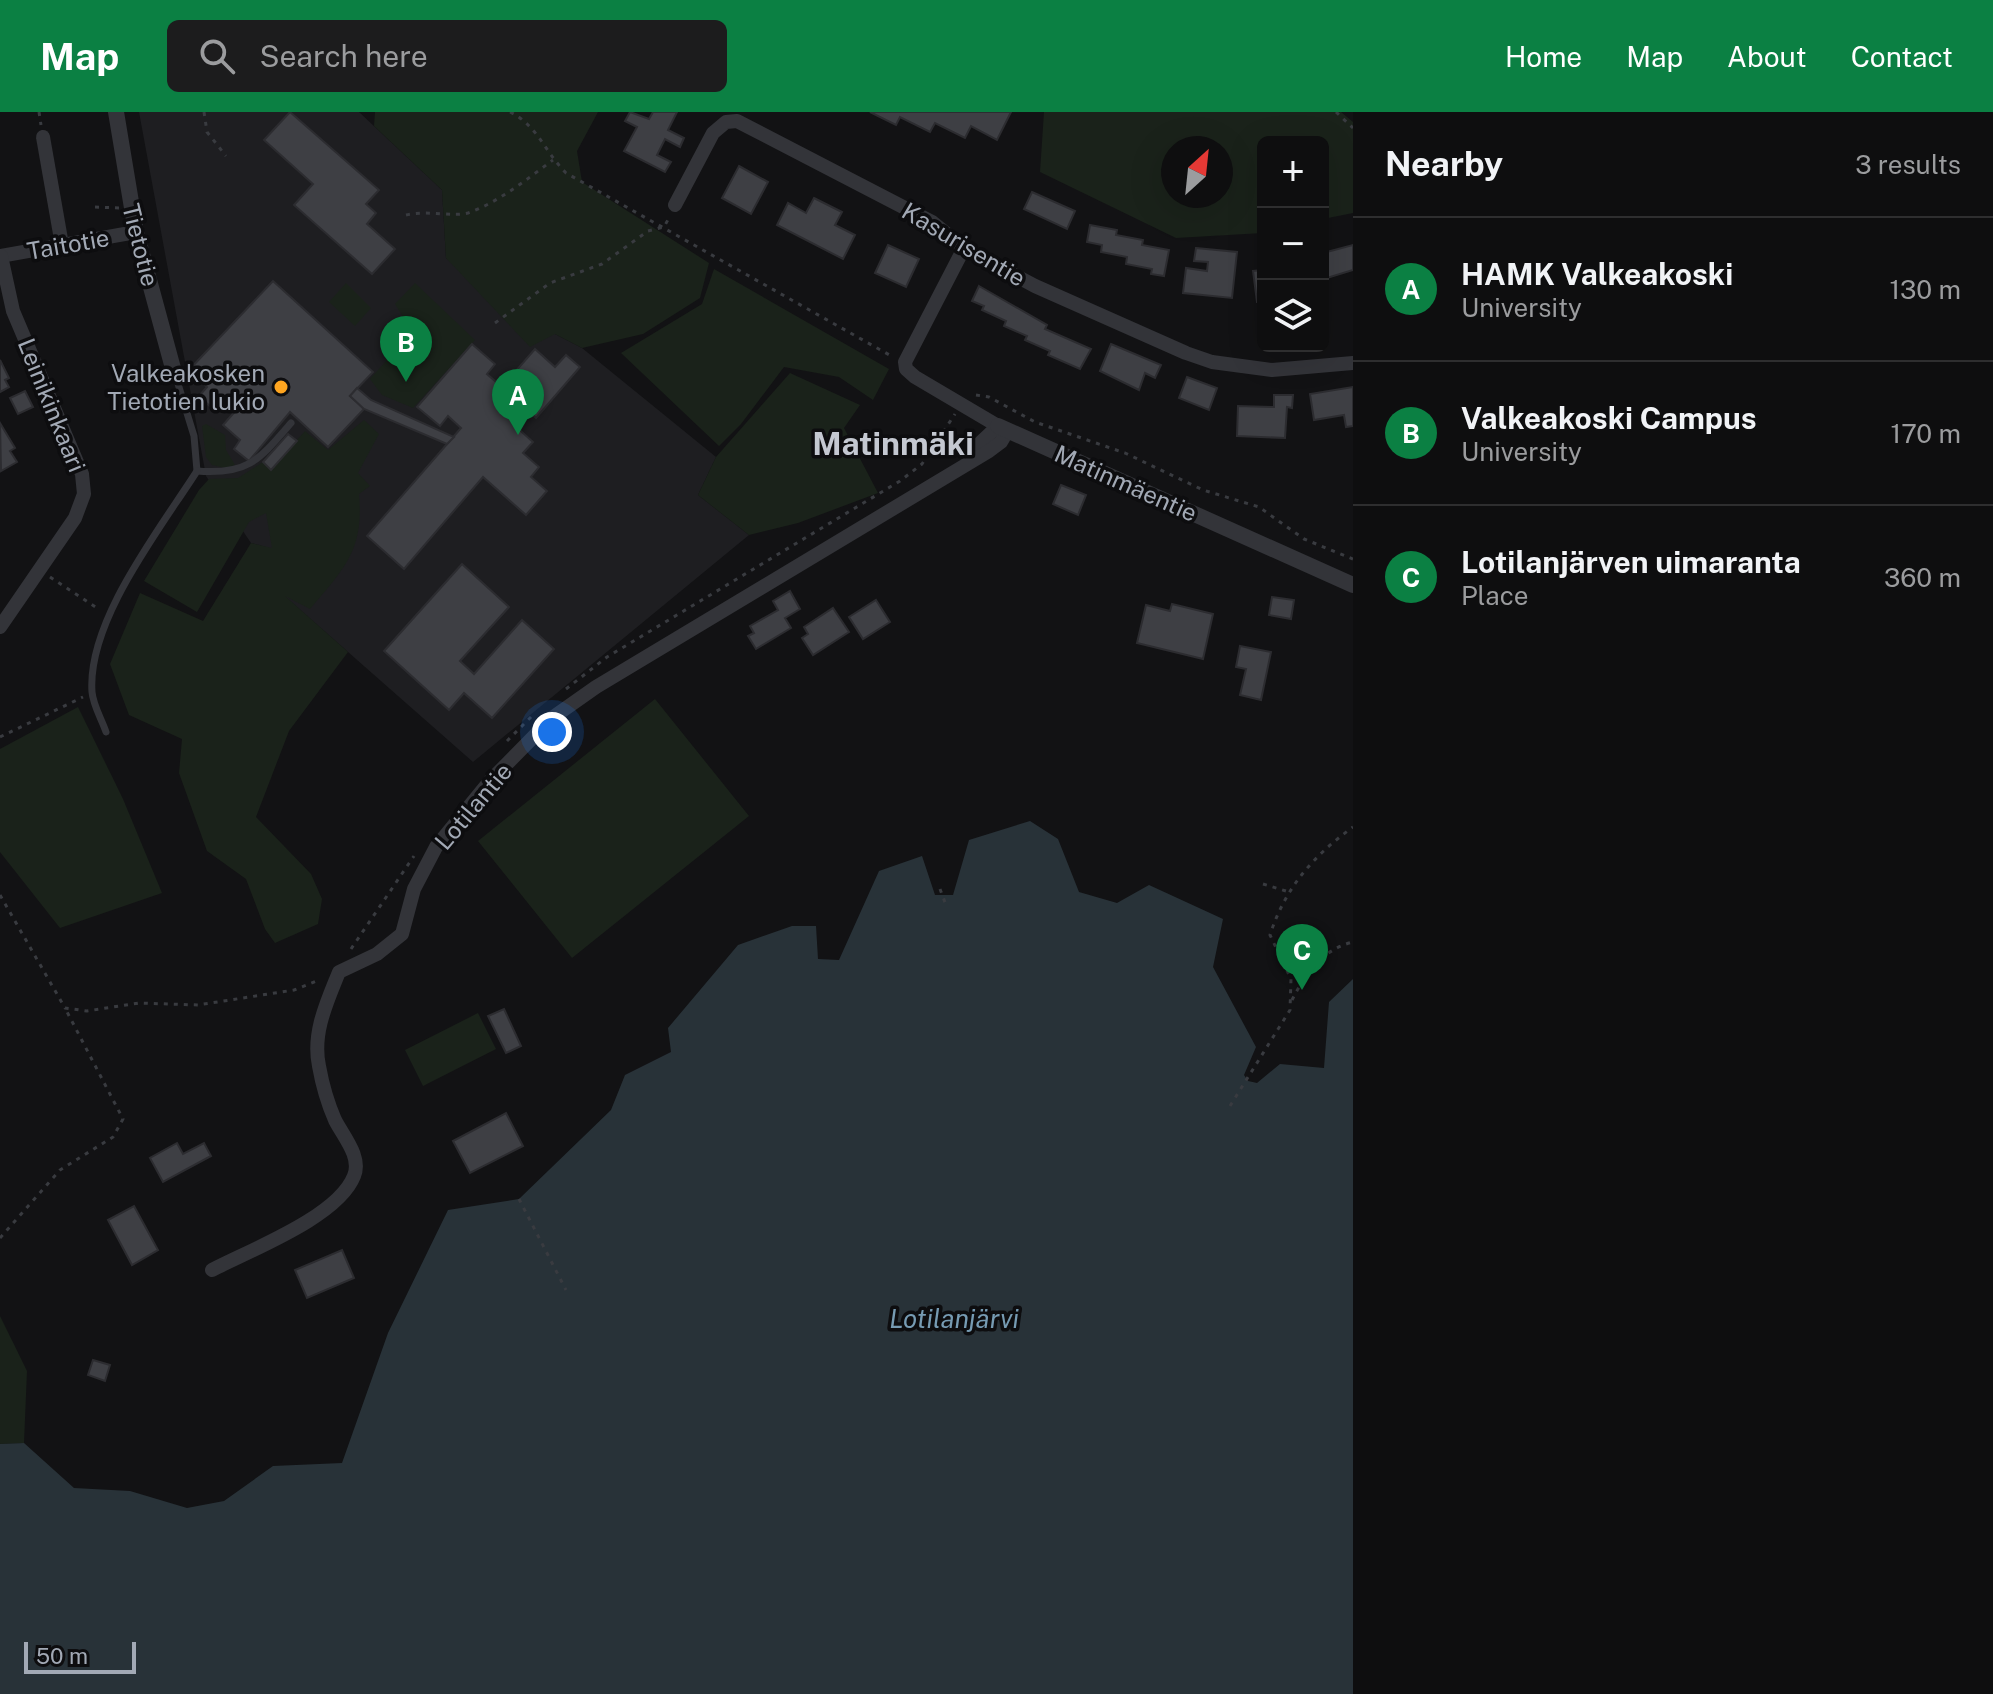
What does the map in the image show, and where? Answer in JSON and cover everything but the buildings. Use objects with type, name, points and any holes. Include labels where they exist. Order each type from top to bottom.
[{"type":"street","name":"Tietotie","points":[[116,114],[136,232],[174,372]]},
{"type":"street","name":"Kasurisentie","points":[[675,205],[713,133],[726,122],[737,121],[932,222],[964,248],[1035,286],[1212,362],[1272,370],[1353,363]]},
{"type":"street","points":[[43,137],[62,245]]},
{"type":"street","name":"Taitotie","points":[[1,256],[136,232]]},
{"type":"street","points":[[906,366],[964,248]]},
{"type":"street","name":"Leinikinkaari","points":[[0,627],[75,518],[84,494],[82,474],[13,311],[1,256]]},
{"type":"street","name":"Matinmäentie","points":[[906,366],[1003,428],[1353,585]]},
{"type":"street","name":"Lotilantie","points":[[339,972],[377,954],[402,934],[414,889],[436,847],[490,781],[552,718],[596,687],[1001,442],[1003,428]]},
{"type":"street","points":[[212,1270],[320,1213],[339,1197],[355,1175],[353,1152],[334,1118],[318,1064],[320,1018],[339,972]]},
{"type":"lane","points":[[106,732],[92,693],[96,647],[108,615],[197,471],[194,436],[174,372]]},
{"type":"lane","points":[[197,471],[227,473],[257,462],[291,423]]},
{"type":"path","points":[[204,112],[207,132],[226,156]]},
{"type":"path","points":[[510,112],[534,127],[553,160],[566,173],[906,366]]},
{"type":"path","points":[[1336,112],[1353,128]]},
{"type":"path","points":[[406,215],[425,210],[465,214],[512,190],[553,160]]},
{"type":"path","points":[[495,323],[550,283],[602,264],[648,231],[664,227]]},
{"type":"path","points":[[563,691],[607,657],[900,481],[922,464],[966,394],[989,397],[1035,422],[1125,453],[1203,490],[1259,507],[1304,539],[1353,559]]},
{"type":"path","points":[[40,571],[108,615]]},
{"type":"path","points":[[0,737],[92,693]]},
{"type":"path","points":[[502,746],[541,708]]},
{"type":"path","points":[[1290,1004],[1291,979],[1270,935],[1280,903],[1319,851],[1353,827]]},
{"type":"path","points":[[65,1008],[87,1011],[139,1003],[198,1005],[294,990],[339,972],[355,942],[417,851]]},
{"type":"path","points":[[1263,884],[1289,892]]},
{"type":"path","points":[[940,889],[946,905]]},
{"type":"path","points":[[0,895],[65,1008],[123,1119],[113,1137],[60,1170],[0,1238]]},
{"type":"path","points":[[1230,1106],[1248,1081],[1303,979],[1323,956],[1340,945],[1353,942]]},
{"type":"path","points":[[519,1199],[566,1290]]},
{"type":"shaded area","points":[[139,112],[359,112],[442,190],[446,258],[555,334],[582,348],[716,457],[698,495],[749,535],[473,762],[281,593],[273,549],[251,543],[206,476]]},
{"type":"shaded area","points":[[375,112],[598,112],[577,151],[582,182],[709,263],[700,298],[643,334],[582,348],[555,334],[530,347],[446,258],[442,190],[374,126]]},
{"type":"shaded area","points":[[1044,112],[1341,112],[1353,122],[1353,213],[1329,218],[1329,136],[1257,136],[1257,233],[1176,238],[1040,172]]},
{"type":"shaded area","points":[[714,269],[889,369],[873,400],[839,377],[784,367],[741,424],[719,446],[621,353],[702,304]]},
{"type":"shaded area","points":[[346,283],[371,308],[355,326],[329,302]]},
{"type":"shaded area","points":[[415,283],[475,340],[413,408],[382,395],[370,379],[403,342],[403,317],[395,304]]},
{"type":"shaded area","points":[[790,373],[860,405],[844,428],[878,493],[798,523],[749,535],[698,495],[716,457]]},
{"type":"shaded area","points":[[364,420],[379,434],[358,473],[370,486],[359,494],[358,530],[350,557],[310,609],[285,596],[348,652],[289,731],[256,817],[311,874],[322,899],[318,924],[275,943],[265,929],[246,879],[207,851],[179,773],[182,739],[129,715],[110,664],[140,593],[203,621],[251,543],[272,548],[266,513],[249,522],[197,612],[144,581],[199,490],[209,479],[238,478],[263,462],[271,469],[305,431],[328,450]]},
{"type":"shaded area","points":[[206,424],[225,435],[226,450],[235,465],[225,468],[212,465],[206,457],[202,426]]},
{"type":"shaded area","points":[[655,699],[749,816],[572,958],[478,841]]},
{"type":"shaded area","points":[[78,707],[123,799],[162,893],[60,928],[0,852],[0,749]]},
{"type":"shaded area","points":[[478,1013],[496,1049],[423,1086],[405,1050]]},
{"type":"shaded area","points":[[0,1316],[27,1371],[24,1443],[0,1444]]},
{"type":"water","name":"Lotilanjärvi","points":[[1030,821],[1058,839],[1079,892],[1117,903],[1149,885],[1223,919],[1213,967],[1256,1047],[1244,1075],[1248,1081],[1257,1083],[1280,1064],[1324,1068],[1329,1002],[1353,979],[1353,1694],[0,1694],[0,1444],[24,1443],[74,1488],[130,1491],[187,1508],[224,1501],[273,1466],[342,1463],[388,1333],[448,1210],[519,1199],[611,1110],[625,1075],[671,1052],[668,1028],[738,945],[792,926],[816,926],[818,959],[839,960],[879,871],[922,856],[935,895],[953,895],[969,840]]},
{"type":"place","name":"Valkeakoski Campus","points":[[406,382]]},
{"type":"place","name":"Valkeakosken Tietotien lukio","points":[[281,387]]},
{"type":"place","name":"HAMK Valkeakoski","points":[[518,435]]},
{"type":"place","name":"Lotilanjärven uimaranta","points":[[1302,990]]},
{"type":"district","name":"Matinmäki","points":[[893,443]]}]
